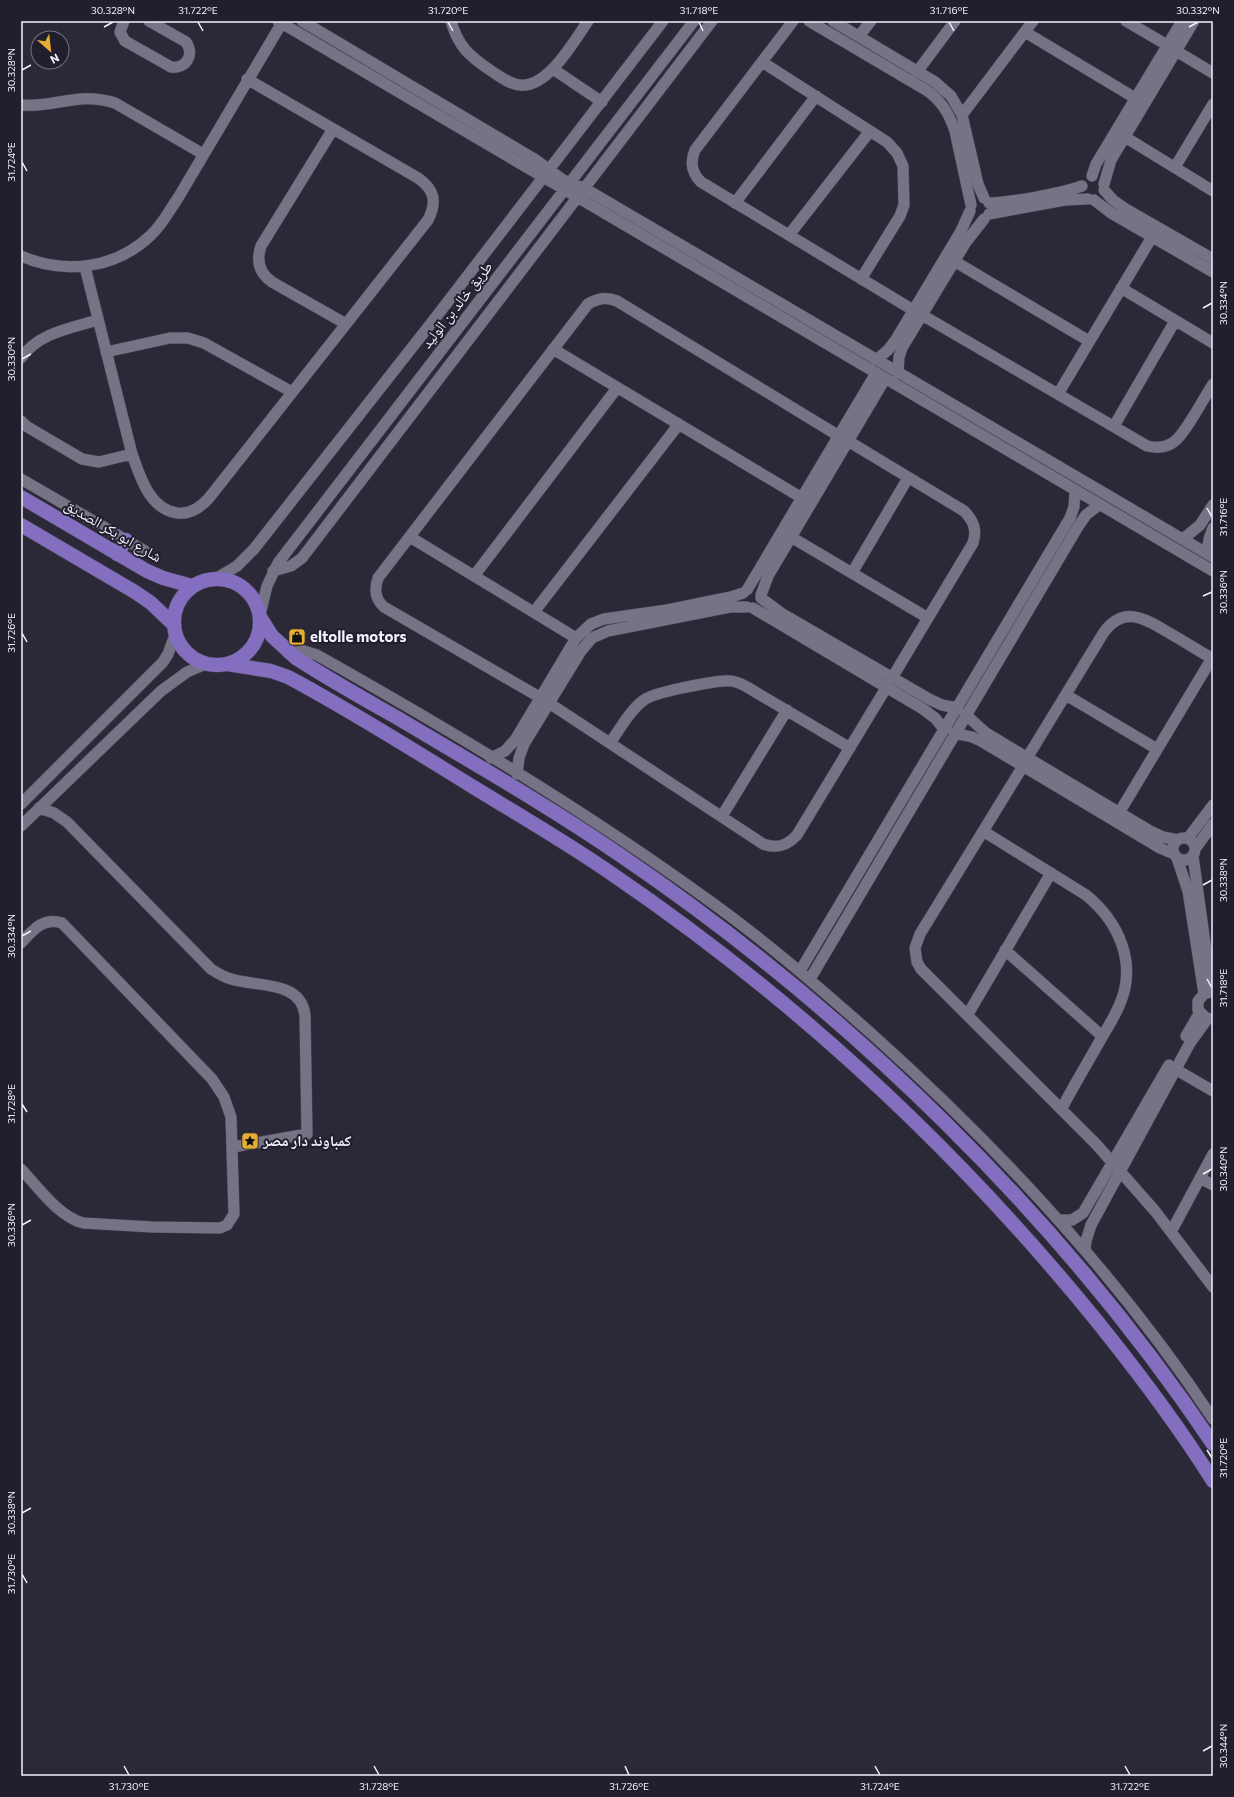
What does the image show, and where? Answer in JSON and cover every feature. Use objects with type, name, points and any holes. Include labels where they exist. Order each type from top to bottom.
[{"type":"main road","name":"شارع ابو بكر الصديق","points":[[21,497],[117,554],[162,578],[192,586]]},
{"type":"main road","points":[[45,539],[55,531],[57,519]]},
{"type":"main road","points":[[21,525],[135,592],[159,610],[174,630],[183,650],[190,656],[206,664],[227,664],[271,671],[295,681],[413,750],[611,873],[687,927],[793,1010],[892,1099],[966,1172],[1070,1288],[1122,1352],[1170,1417],[1213,1481]]},
{"type":"main road","points":[[117,554],[126,540]]},
{"type":"main road","points":[[174,630],[174,613],[177,603],[192,586],[204,580],[217,578],[235,583],[249,593],[256,603],[260,616],[272,636],[288,652],[557,814],[621,856],[701,912],[790,982],[880,1061],[980,1159],[1068,1255],[1144,1349],[1213,1444]]},
{"type":"main road","points":[[227,664],[241,658],[252,647],[260,628],[260,616]]},
{"type":"main road","points":[[867,1077],[877,1072],[880,1061]]},
{"type":"main road","points":[[892,1099],[891,1095],[895,1088],[906,1085]]},
{"type":"street","points":[[124,21],[120,32],[126,41],[171,67],[184,65],[190,54],[189,46],[186,42],[150,21]]},
{"type":"street","points":[[302,21],[536,160],[546,174]]},
{"type":"street","points":[[451,21],[458,41],[465,51],[476,61],[508,82],[520,85],[531,84],[542,79],[553,69],[588,21]]},
{"type":"street","name":"طريق خالد بن الوليد","points":[[217,578],[237,566],[254,549],[602,102],[663,21]]},
{"type":"street","name":"طريق خالد بن الوليد","points":[[260,616],[267,586],[273,571],[694,21]]},
{"type":"street","points":[[273,571],[291,566],[302,558],[712,21]]},
{"type":"street","points":[[793,21],[695,150],[692,156],[693,170],[696,177],[701,182],[861,279],[1147,446],[1161,447],[1169,445],[1182,436],[1213,384]]},
{"type":"street","points":[[809,21],[926,90],[940,101],[949,115],[955,131],[974,217],[986,216],[1064,200],[1091,199],[1101,196],[1111,160],[1125,137],[1172,48],[1182,21]]},
{"type":"street","points":[[833,21],[944,88],[952,96],[962,115],[978,184],[991,208],[918,312],[891,346],[876,360]]},
{"type":"street","points":[[859,36],[871,21]]},
{"type":"street","points":[[917,72],[955,21]]},
{"type":"street","points":[[962,115],[1033,21]]},
{"type":"street","points":[[1126,21],[1213,73]]},
{"type":"street","points":[[1194,21],[1135,98],[1096,164],[1092,176],[1084,180],[1082,193],[1111,213],[1213,272]]},
{"type":"street","points":[[21,256],[48,265],[84,267],[99,264],[120,256],[139,245],[150,236],[161,224],[178,198],[281,22],[567,186],[577,197],[782,311],[876,360],[1210,555]]},
{"type":"street","points":[[1025,32],[1135,98]]},
{"type":"street","points":[[762,62],[887,142],[900,159],[903,166],[905,199],[900,216],[861,279]]},
{"type":"street","points":[[553,69],[602,102]]},
{"type":"street","points":[[84,267],[132,454],[140,477],[147,490],[161,507],[171,512],[182,514],[192,512],[202,506],[209,498],[428,220],[434,202],[432,192],[426,184],[247,79]]},
{"type":"street","points":[[736,203],[816,96]]},
{"type":"street","points":[[21,105],[38,105],[87,98],[106,100],[115,103],[203,154]]},
{"type":"street","points":[[1175,167],[1213,104]]},
{"type":"street","points":[[333,129],[261,246],[258,254],[258,262],[261,270],[272,282],[346,324]]},
{"type":"street","points":[[789,235],[870,131]]},
{"type":"street","points":[[1125,137],[1213,191]]},
{"type":"street","points":[[1092,176],[1100,179],[1113,200],[1124,208],[1213,258]]},
{"type":"street","points":[[567,186],[584,188],[782,311],[880,376],[1213,571]]},
{"type":"street","points":[[898,373],[900,352],[918,312],[961,231],[976,199],[1011,201],[1082,186]]},
{"type":"street","points":[[1058,394],[1152,237]]},
{"type":"street","points":[[954,261],[1089,340]]},
{"type":"street","points":[[1121,288],[1213,343]]},
{"type":"street","points":[[886,688],[797,835],[786,845],[778,847],[763,844],[545,700],[389,610],[380,603],[375,591],[378,578],[588,304],[599,298],[611,299],[964,512],[972,521],[975,527],[973,543],[892,678]]},
{"type":"street","points":[[21,358],[31,347],[51,334],[98,320]]},
{"type":"street","points":[[1114,426],[1175,321]]},
{"type":"street","points":[[106,352],[170,338],[188,338],[204,343],[292,392]]},
{"type":"street","points":[[553,349],[802,498]]},
{"type":"street","points":[[491,758],[505,751],[515,740],[583,647],[597,635],[608,631],[725,608],[750,608],[758,606],[765,580],[791,537],[843,438],[880,376]]},
{"type":"street","points":[[474,576],[617,388]]},
{"type":"street","points":[[21,421],[26,426],[82,460],[99,462],[132,454]]},
{"type":"street","points":[[534,612],[679,424]]},
{"type":"street","points":[[843,438],[802,498],[745,592],[742,601],[750,608],[929,713],[949,731],[977,739],[1025,762],[1119,812],[1156,834],[1183,839],[1194,844],[1208,965],[1213,986]]},
{"type":"street","points":[[1014,455],[1020,444]]},
{"type":"street","points":[[852,573],[908,478]]},
{"type":"street","points":[[21,479],[145,551]]},
{"type":"street","points":[[1060,546],[1072,513],[1075,491]]},
{"type":"street","points":[[800,971],[949,731],[1060,546],[1082,519],[1100,505]]},
{"type":"street","points":[[1183,539],[1200,525],[1213,505]]},
{"type":"street","points":[[1210,555],[1209,538],[1213,528]]},
{"type":"street","points":[[1166,543],[1172,533]]},
{"type":"street","points":[[410,537],[576,638]]},
{"type":"street","points":[[791,537],[928,618]]},
{"type":"street","points":[[518,774],[519,758],[524,744],[576,638],[586,628],[604,619],[667,610],[731,597],[753,589],[781,613],[935,703],[961,711],[986,733],[1025,762],[1160,848],[1184,861],[1194,853],[1213,824]]},
{"type":"street","points":[[1119,812],[1212,659],[1145,619],[1130,616],[1122,618],[1109,626],[1104,632],[920,934],[916,948],[916,955],[921,969],[1062,1108],[1117,1166],[1171,1232],[1213,1287]]},
{"type":"street","points":[[21,804],[148,677],[165,658],[174,630]]},
{"type":"street","points":[[288,652],[304,651],[317,655],[518,774],[637,850],[713,903],[810,979],[944,1101],[1059,1220],[1085,1250],[1151,1334],[1213,1418]]},
{"type":"street","points":[[21,826],[161,691],[186,672],[206,664]]},
{"type":"street","points":[[148,677],[161,691]]},
{"type":"street","points":[[610,743],[635,708],[649,697],[661,693],[716,682],[730,681],[742,684],[850,748]]},
{"type":"street","points":[[1066,695],[1157,749]]},
{"type":"street","points":[[722,816],[787,710]]},
{"type":"street","points":[[810,979],[949,731]]},
{"type":"street","points":[[1207,1016],[1197,1004],[1199,998],[1208,993],[1188,891],[1175,856],[1174,845],[1183,839],[1213,805]]},
{"type":"street","points":[[39,808],[54,813],[67,822],[211,969],[231,979],[286,990],[297,996],[301,1002],[304,1015],[307,1134],[233,1147]]},
{"type":"street","points":[[983,831],[1086,895],[1099,906],[1109,918],[1117,931],[1122,945],[1126,960],[1124,991],[1120,1006],[1062,1108]]},
{"type":"street","points":[[968,1014],[1050,873]]},
{"type":"street","points":[[21,942],[43,922],[56,921],[68,927],[212,1079],[224,1097],[231,1117],[234,1214],[227,1225],[220,1228],[86,1224],[77,1222],[63,1213],[21,1170]]},
{"type":"street","points":[[1005,950],[1102,1036]]},
{"type":"street","points":[[1059,1220],[1072,1220],[1083,1213],[1117,1166],[1207,1016]]},
{"type":"street","points":[[1085,1250],[1086,1237],[1117,1166],[1207,1016]]},
{"type":"street","points":[[1175,1069],[1213,1091]]},
{"type":"street","points":[[1171,1232],[1213,1154]]},
{"type":"street","points":[[1200,1178],[1213,1185]]},
{"type":"place","name":"eltolle motors","points":[[297,637]]},
{"type":"place","name":"كمباوند دار مصر","points":[[250,1141]]}]
